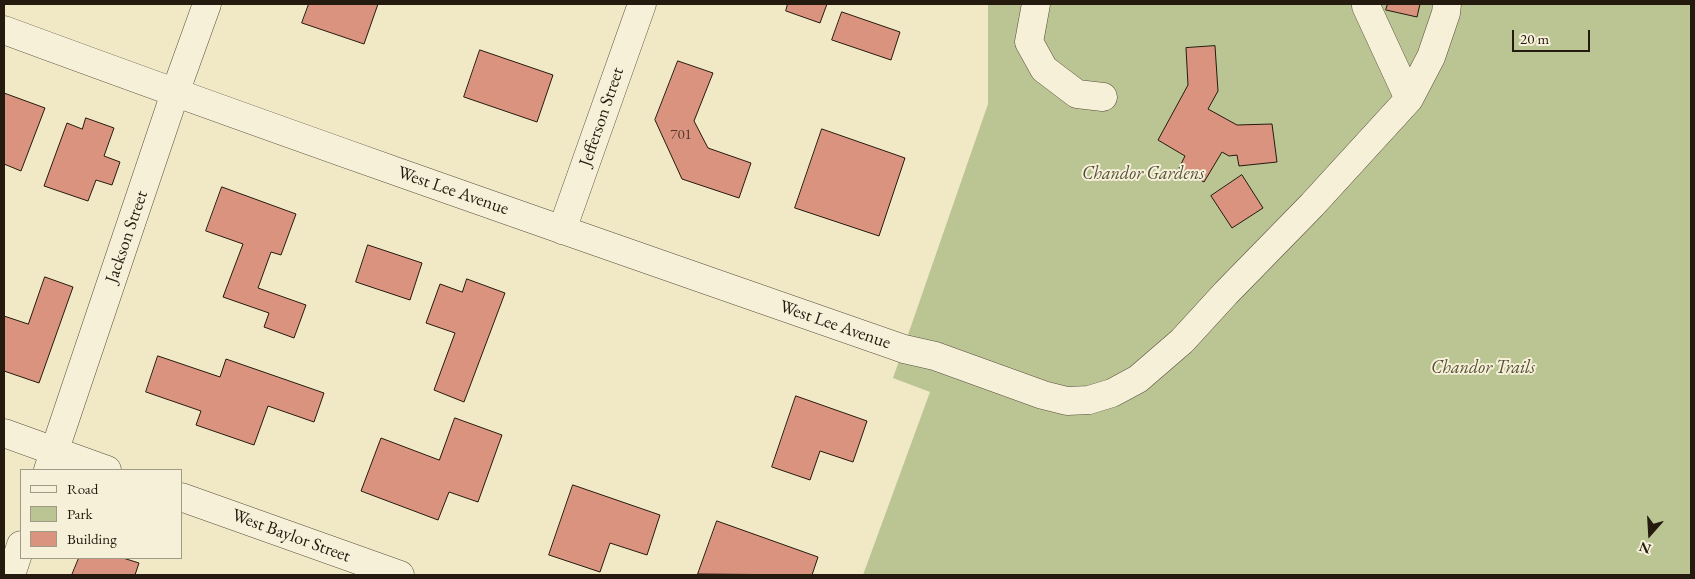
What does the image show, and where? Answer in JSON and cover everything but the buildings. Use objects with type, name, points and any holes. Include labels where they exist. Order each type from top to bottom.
[{"type":"street","name":"Jackson Street","points":[[51,461],[175,93],[207,4]]},
{"type":"street","name":"Jefferson Street","points":[[562,230],[642,4]]},
{"type":"street","points":[[1036,4],[1029,42],[1044,69],[1077,94],[1103,97]]},
{"type":"street","points":[[1366,4],[1409,99]]},
{"type":"street","name":"West Lee Avenue","points":[[4,30],[175,93],[904,349],[935,356],[1043,395],[1067,400],[1089,400],[1112,393],[1138,379],[1182,341],[1312,205],[1409,99],[1431,57],[1446,13],[1447,4]]},
{"type":"street","points":[[4,433],[51,461],[101,469]]},
{"type":"street","name":"West Baylor Street","points":[[182,497],[400,575]]},
{"type":"street","points":[[11,575],[20,548]]},
{"type":"green space","name":"Chandor Trails","points":[[988,4],[1691,4],[1691,575],[863,575],[930,392],[893,378],[988,104]]},
{"type":"park label","name":"Chandor Gardens","points":[[1143,174]]}]
